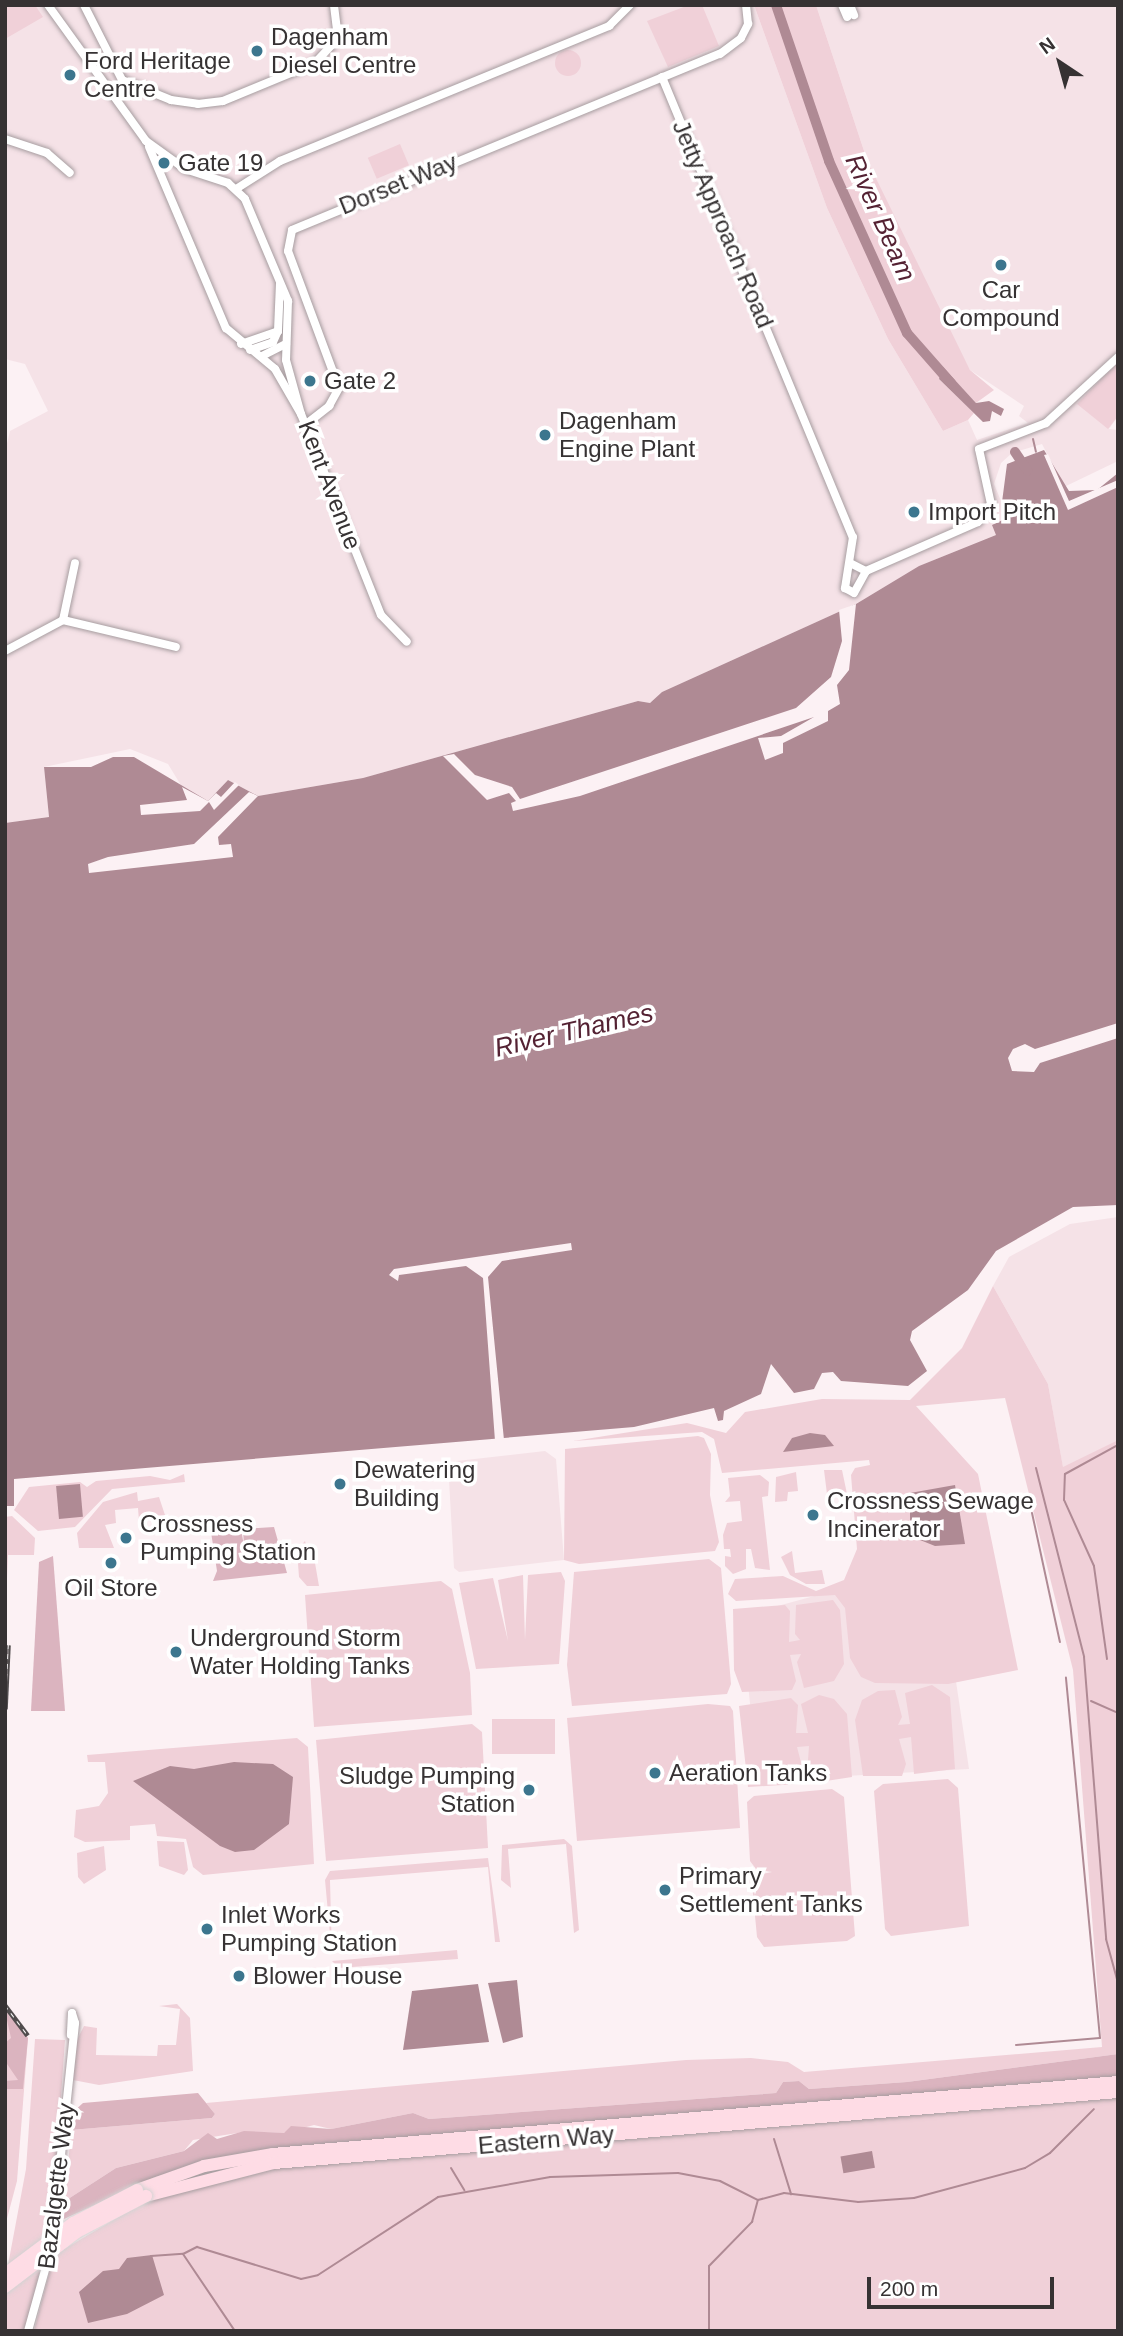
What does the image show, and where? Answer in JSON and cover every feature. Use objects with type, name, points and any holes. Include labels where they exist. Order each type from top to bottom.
[{"type":"main road","name":"Eastern Way","points":[[5,2274],[73,2224],[204,2166],[272,2154],[1118,2082]]},
{"type":"main road","name":"Eastern Way","points":[[5,2287],[77,2232],[142,2193],[274,2163],[1118,2092]]},
{"type":"street","points":[[48,5],[146,141],[169,188],[226,328],[240,344],[262,356],[301,414]]},
{"type":"street","points":[[83,5],[122,80],[198,104],[223,101],[315,63],[338,38],[334,5]]},
{"type":"street","points":[[236,189],[280,161],[609,26],[630,5]]},
{"type":"street","name":"Dorset Way","points":[[305,425],[329,406],[339,388],[288,251],[292,230],[712,58],[741,38],[748,24],[746,5]]},
{"type":"street","points":[[842,5],[850,16],[850,5]]},
{"type":"street","name":"Jetty Approach Road","points":[[662,77],[853,537],[852,564],[845,588],[854,593],[866,571]]},
{"type":"street","points":[[5,139],[47,153],[70,173]]},
{"type":"street","points":[[146,141],[185,169],[236,189],[280,281],[278,331],[272,342],[250,350]]},
{"type":"street","points":[[169,188],[172,173],[185,169]]},
{"type":"street","name":"Kent Avenue","points":[[280,281],[288,301],[286,344],[301,414],[381,615],[407,642]]},
{"type":"street","points":[[240,344],[278,331]]},
{"type":"street","points":[[262,356],[286,344]]},
{"type":"street","points":[[852,564],[866,571],[978,522],[991,505],[979,449],[1046,423],[1118,357]]},
{"type":"street","points":[[63,620],[75,563]]},
{"type":"street","points":[[5,651],[63,620],[176,647]]},
{"type":"street","name":"Bazalgette Way","points":[[28,2331],[55,2224],[70,2037]]},
{"type":"shaded area","points":[[5,5],[35,5],[43,17],[5,39]]},
{"type":"shaded area","points":[[13,5],[754,5],[827,208],[888,339],[943,431],[968,420],[977,440],[1028,423],[1019,416],[1024,406],[970,370],[930,294],[867,160],[816,5],[1118,5],[1118,416],[1109,429],[1118,430],[1118,461],[1064,487],[1042,444],[1012,453],[1001,463],[994,484],[1008,518],[996,535],[919,566],[856,604],[662,692],[650,703],[638,701],[363,778],[258,796],[228,780],[208,801],[182,787],[168,764],[130,749],[44,767],[49,817],[5,823],[5,452],[10,431],[48,411],[25,364],[5,359],[5,11]]},
{"type":"shaded area","points":[[689,5],[702,5],[719,46],[668,67],[647,21]]},
{"type":"shaded area","points":[[754,5],[816,5],[867,160],[970,370],[994,390],[976,403],[943,368],[939,379],[974,413],[968,420],[943,431],[888,339],[827,208]]},
{"type":"shaded area","points":[[568,50],[577,54],[581,63],[577,72],[568,76],[559,72],[555,63],[559,54]]},
{"type":"shaded area","points":[[400,144],[409,165],[377,179],[368,158]]},
{"type":"shaded area","points":[[1118,362],[1118,416],[1108,429],[1077,404]]},
{"type":"shaded area","points":[[1118,1217],[1118,1440],[1063,1468],[1048,1384],[993,1286],[1009,1257],[1070,1224]]},
{"type":"shaded area","points":[[993,1286],[1048,1384],[1063,1467],[1118,1440],[1118,2054],[907,2082],[809,2089],[799,2081],[783,2082],[776,2093],[429,2119],[413,2113],[331,2129],[314,2125],[284,2133],[244,2132],[193,2140],[184,2151],[116,2168],[65,2201],[71,2130],[212,2118],[215,2114],[206,2103],[686,2060],[751,2058],[788,2062],[804,2072],[1102,2047],[1073,1670],[1005,1398],[916,1406],[978,1474],[1018,1670],[948,1684],[875,1683],[861,1677],[850,1658],[845,1608],[835,1595],[736,1601],[728,1594],[735,1579],[783,1576],[816,1591],[844,1580],[857,1549],[851,1475],[855,1468],[870,1465],[869,1460],[722,1473],[714,1439],[702,1432],[573,1441],[687,1423],[726,1433],[745,1412],[822,1399],[910,1400],[962,1348]]},
{"type":"shaded area","points":[[698,1436],[704,1438],[711,1454],[710,1495],[719,1542],[715,1551],[579,1564],[564,1560],[565,1449]]},
{"type":"shaded area","points":[[545,1451],[556,1459],[564,1560],[459,1572],[454,1568],[448,1462]]},
{"type":"shaded area","points":[[824,1470],[842,1470],[847,1494],[827,1494]]},
{"type":"shaded area","points":[[796,1472],[798,1491],[788,1492],[787,1501],[775,1502],[776,1477]]},
{"type":"shaded area","points":[[184,1474],[185,1482],[112,1489],[75,1527],[38,1531],[14,1510],[29,1487],[80,1482],[87,1487],[96,1481],[150,1476],[170,1480]]},
{"type":"shaded area","points":[[760,1475],[769,1482],[768,1496],[762,1497],[770,1570],[755,1568],[751,1549],[746,1549],[746,1569],[733,1574],[725,1566],[725,1556],[731,1557],[730,1549],[724,1549],[723,1535],[727,1523],[742,1521],[740,1501],[725,1502],[730,1496],[728,1478]]},
{"type":"shaded area","points":[[137,1492],[138,1501],[159,1497],[165,1515],[139,1521],[138,1508],[115,1510],[116,1523],[105,1525],[114,1548],[79,1548],[77,1533],[103,1502]]},
{"type":"shaded area","points":[[12,1516],[35,1538],[34,1555],[8,1555],[5,1627],[5,1517]]},
{"type":"shaded area","points":[[274,1527],[287,1573],[213,1581],[217,1571],[211,1532],[241,1529],[244,1546],[243,1529]]},
{"type":"shaded area","points":[[305,1541],[311,1563],[315,1563],[319,1586],[307,1586],[299,1577],[297,1550]]},
{"type":"shaded area","points":[[792,1551],[795,1573],[822,1570],[825,1584],[806,1584],[790,1575],[781,1557]]},
{"type":"shaded area","points":[[53,1556],[65,1711],[31,1711],[39,1562]]},
{"type":"shaded area","points":[[709,1559],[721,1568],[731,1684],[727,1694],[572,1706],[567,1665],[574,1572]]},
{"type":"shaded area","points":[[561,1572],[565,1581],[559,1664],[476,1669],[459,1583],[493,1578],[508,1641],[498,1580],[523,1575],[525,1640],[528,1575]]},
{"type":"shaded area","points":[[441,1581],[452,1589],[470,1673],[472,1715],[314,1727],[305,1595]]},
{"type":"shaded area","points":[[862,1583],[954,1668],[969,1769],[758,1781],[741,1616]]},
{"type":"shaded area","points":[[833,1600],[840,1610],[844,1664],[834,1681],[804,1688],[797,1662],[801,1654],[790,1655],[796,1681],[792,1690],[742,1692],[734,1670],[733,1609],[785,1605],[790,1611],[789,1642],[800,1640],[795,1634],[796,1605]]},
{"type":"shaded area","points":[[932,1685],[950,1697],[955,1769],[914,1774],[911,1737],[899,1739],[906,1764],[902,1776],[863,1776],[855,1720],[862,1700],[878,1691],[895,1690],[902,1717],[898,1725],[910,1724],[905,1693]]},
{"type":"shaded area","points":[[819,1695],[834,1699],[847,1714],[852,1777],[813,1783],[807,1774],[809,1746],[797,1747],[804,1774],[799,1784],[748,1787],[739,1706],[791,1698],[798,1705],[796,1733],[808,1733],[801,1704]]},
{"type":"shaded area","name":"Aeration Tanks","points":[[708,1704],[730,1706],[733,1711],[740,1828],[577,1841],[567,1718]]},
{"type":"shaded area","points":[[492,1719],[555,1719],[555,1754],[492,1754]]},
{"type":"shaded area","points":[[472,1724],[482,1732],[488,1848],[326,1861],[316,1740]]},
{"type":"shaded area","points":[[297,1738],[308,1747],[314,1864],[203,1875],[193,1867],[186,1839],[157,1836],[155,1824],[130,1826],[130,1840],[85,1842],[74,1837],[76,1810],[99,1806],[108,1793],[105,1762],[88,1762],[87,1755]]},
{"type":"shaded area","points":[[948,1779],[958,1788],[969,1926],[891,1936],[885,1929],[874,1791],[883,1784]]},
{"type":"shaded area","points":[[832,1789],[844,1797],[855,1936],[847,1941],[764,1947],[757,1937],[752,1884],[757,1875],[772,1872],[756,1869],[750,1861],[747,1802],[754,1796]]},
{"type":"shaded area","points":[[564,1839],[572,1846],[579,1930],[574,1933],[566,1844],[508,1849],[511,1888],[501,1880],[502,1845]]},
{"type":"shaded area","points":[[157,1841],[184,1842],[188,1870],[184,1875],[159,1866]]},
{"type":"shaded area","points":[[104,1846],[106,1870],[84,1884],[78,1877],[77,1853]]},
{"type":"shaded area","points":[[488,1858],[500,1942],[495,1942],[488,1867],[330,1880],[332,1956],[325,1880],[330,1871]]},
{"type":"shaded area","points":[[457,1950],[458,1959],[339,1968],[332,1961]]},
{"type":"shaded area","points":[[177,2004],[190,2018],[193,2071],[99,2085],[73,2080],[77,2040],[84,2026],[97,2028],[96,2055],[157,2056],[158,2045],[176,2045],[180,2009],[159,2006]]},
{"type":"shaded area","points":[[5,2009],[28,2038],[17,2181],[5,2226]]},
{"type":"shaded area","points":[[5,2011],[28,2038],[23,2089],[5,2089],[5,2081],[18,2080],[5,2061],[5,2043],[11,2038]]},
{"type":"shaded area","points":[[35,2039],[65,2040],[52,2222],[25,2331],[5,2331],[5,2281],[26,2169]]},
{"type":"shaded area","points":[[1118,2054],[1118,2078],[244,2153],[155,2177],[62,2220],[65,2201],[116,2168],[184,2151],[208,2133],[217,2139],[244,2131],[284,2133],[291,2126],[331,2129],[413,2113],[429,2119],[776,2093],[783,2082],[799,2081],[809,2089],[907,2082]]},
{"type":"shaded area","points":[[198,2093],[215,2114],[212,2118],[71,2130],[73,2112],[83,2103]]},
{"type":"shaded area","points":[[1118,2097],[1118,2331],[34,2331],[54,2255],[168,2188],[283,2167]]},
{"type":"water","points":[[943,367],[976,403],[989,401],[1004,409],[1001,416],[992,411],[990,421],[983,422],[939,379]]},
{"type":"water","name":"River Thames","points":[[1044,450],[1069,491],[1097,490],[1118,473],[1118,1205],[1073,1207],[996,1251],[968,1290],[912,1331],[910,1340],[927,1371],[908,1386],[841,1381],[833,1372],[822,1373],[814,1389],[794,1393],[771,1364],[761,1394],[724,1411],[723,1420],[718,1421],[714,1408],[634,1427],[14,1479],[14,1506],[5,1506],[5,823],[49,817],[44,767],[91,767],[113,757],[134,757],[208,801],[228,780],[258,796],[363,778],[638,701],[650,703],[662,692],[856,604],[919,566],[996,535],[992,525],[1007,518],[1002,502],[1007,464]]},
{"type":"water","points":[[810,1433],[825,1435],[834,1446],[783,1452],[792,1438]]},
{"type":"water","points":[[80,1484],[83,1517],[59,1519],[56,1486]]},
{"type":"water","points":[[955,1485],[965,1544],[935,1546],[910,1536],[910,1493]]},
{"type":"water","points":[[234,1762],[273,1764],[293,1777],[289,1824],[254,1850],[235,1852],[220,1846],[133,1781],[170,1766],[194,1769]]},
{"type":"water","points":[[517,1980],[523,2037],[503,2043],[488,1983]]},
{"type":"water","points":[[478,1984],[489,2042],[403,2050],[412,1991]]},
{"type":"water","points":[[872,2151],[875,2168],[843,2173],[840,2157]]},
{"type":"water","points":[[152,2255],[164,2295],[127,2314],[88,2323],[79,2292],[103,2271],[119,2269],[127,2258]]},
{"type":"pier","points":[[1048,454],[1069,501],[1118,480],[1118,487],[1068,510],[1044,455]]},
{"type":"pier","points":[[856,604],[849,670],[837,685],[840,704],[828,711],[828,721],[783,743],[783,753],[765,760],[758,738],[781,736],[814,717],[580,796],[513,811],[511,803],[516,801],[509,793],[487,800],[443,756],[454,754],[475,775],[512,787],[520,799],[796,708],[831,677],[842,641],[839,610]]},
{"type":"pier","points":[[235,782],[239,785],[214,810],[209,802],[200,811],[141,815],[140,805],[187,800],[182,787],[208,801],[216,793],[221,797]]},
{"type":"pier","points":[[249,792],[258,796],[218,837],[219,845],[231,844],[233,857],[89,873],[88,864],[108,857],[194,844]]},
{"type":"pier","points":[[1118,1023],[1118,1038],[1040,1063],[1034,1072],[1012,1071],[1008,1058],[1013,1049],[1025,1044],[1035,1049]]},
{"type":"pier","points":[[571,1243],[572,1250],[502,1261],[488,1277],[504,1440],[495,1441],[483,1278],[466,1266],[399,1275],[398,1281],[389,1275],[394,1269]]},
{"type":"waterway","name":"River Beam","points":[[776,5],[829,161],[907,333],[951,383]]},
{"type":"waterway","points":[[1033,439],[1036,452]]},
{"type":"waterway","name":"River Beam","points":[[1015,452],[1027,470]]},
{"type":"waterway","points":[[1107,1659],[1094,1566],[1064,1500],[1065,1474],[1118,1445]]},
{"type":"waterway","points":[[1036,1468],[1084,1657],[1106,1939],[1118,1983]]},
{"type":"waterway","points":[[1032,1513],[1060,1642]]},
{"type":"waterway","points":[[1016,2045],[1100,2038],[1066,1678]]},
{"type":"waterway","points":[[1091,1701],[1118,1713]]},
{"type":"waterway","points":[[151,2256],[183,2254],[197,2247],[301,2279],[318,2275],[438,2197],[550,2177],[678,2173],[720,2181],[758,2200],[784,2193],[858,2202],[914,2198],[1025,2168],[1050,2153],[1094,2109]]},
{"type":"waterway","points":[[774,2139],[791,2194]]},
{"type":"waterway","points":[[451,2168],[464,2190]]},
{"type":"waterway","points":[[709,2331],[709,2266],[752,2222],[758,2200]]},
{"type":"waterway","points":[[183,2254],[235,2331]]},
{"type":"railway","points":[[5,1709],[8,1645]]},
{"type":"railway","points":[[5,2005],[28,2035]]},
{"type":"place","name":"Dagenham Diesel Centre","points":[[257,51]]},
{"type":"place","name":"Ford Heritage Centre","points":[[70,75]]},
{"type":"place","name":"Gate 19","points":[[164,163]]},
{"type":"place","name":"Car Compound","points":[[1001,265]]},
{"type":"place","name":"Gate 2","points":[[310,381]]},
{"type":"place","name":"Dagenham Engine Plant","points":[[545,435]]},
{"type":"place","name":"Import Pitch","points":[[914,512]]},
{"type":"place","name":"Dewatering Building","points":[[340,1484]]},
{"type":"place","name":"Crossness Sewage Incinerator","points":[[813,1515]]},
{"type":"place","name":"Crossness Pumping Station","points":[[126,1538]]},
{"type":"place","name":"Oil Store","points":[[111,1563]]},
{"type":"place","name":"Underground Storm Water Holding Tanks","points":[[176,1652]]},
{"type":"place","name":"Aeration Tanks","points":[[655,1773]]},
{"type":"place","name":"Sludge Pumping Station","points":[[529,1790]]},
{"type":"place","name":"Primary Settlement Tanks","points":[[665,1890]]},
{"type":"place","name":"Inlet Works Pumping Station","points":[[207,1929]]},
{"type":"place","name":"Blower House","points":[[239,1976]]}]
